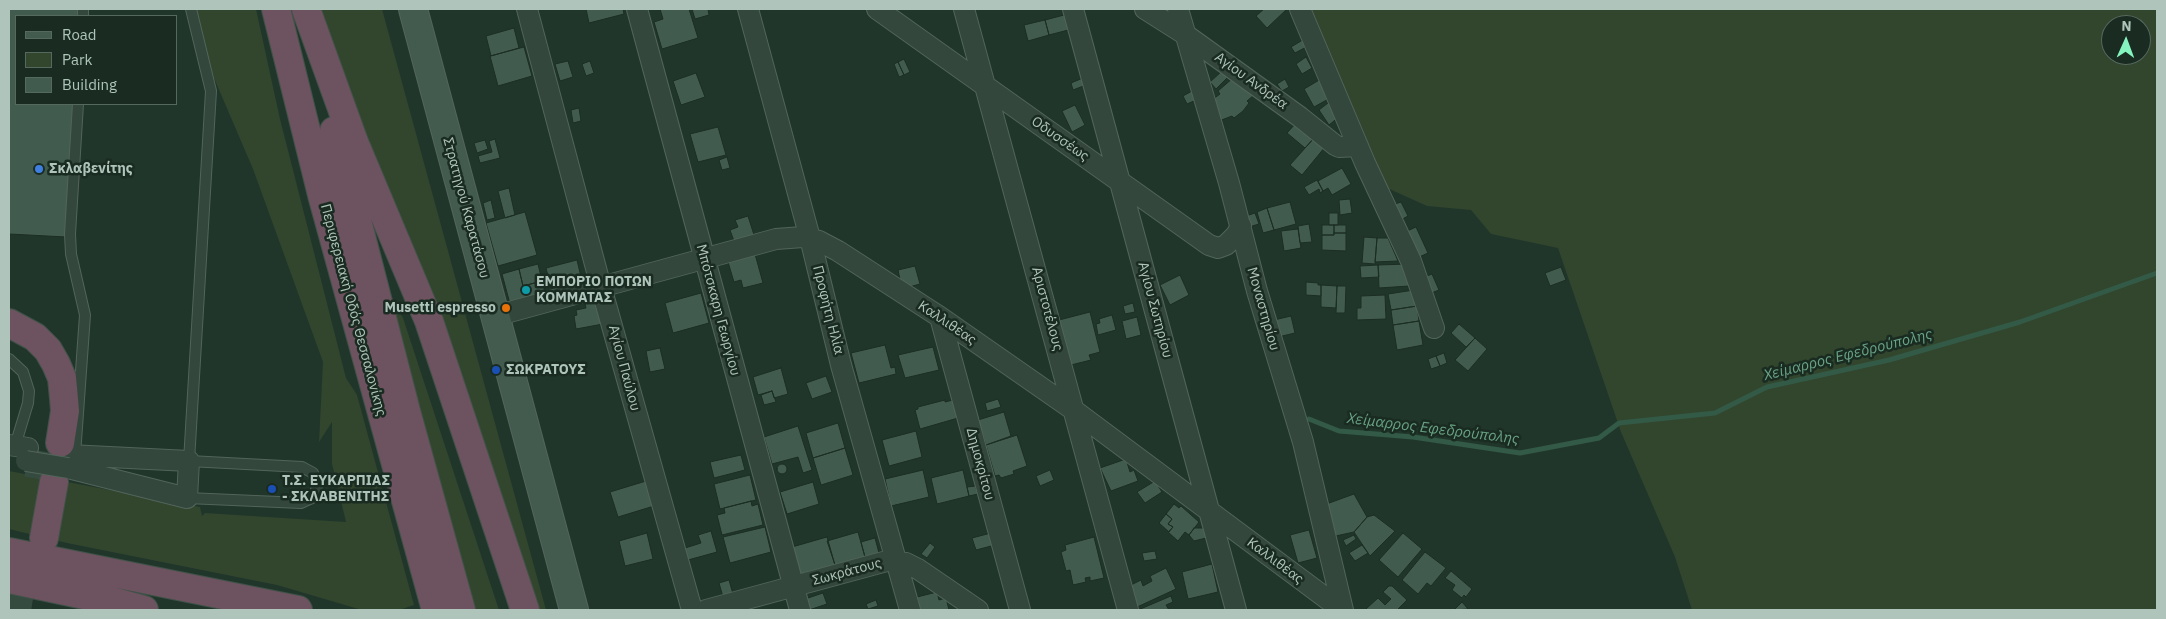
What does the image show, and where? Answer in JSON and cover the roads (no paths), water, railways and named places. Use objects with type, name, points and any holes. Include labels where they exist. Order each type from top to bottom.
[{"type":"highway","name":"Περιφερειακή Οδός Θεσσαλονίκης","points":[[276,9],[322,195],[436,610]]},
{"type":"highway","name":"Περιφερειακή Οδός Θεσσαλονίκης","points":[[301,9],[461,610]]},
{"type":"highway","points":[[306,9],[357,150],[429,321],[525,610]]},
{"type":"highway","points":[[9,323],[35,337],[48,350],[62,378],[65,411],[41,457]]},
{"type":"highway","points":[[9,339],[31,355],[44,375],[50,401],[41,457],[37,536]]},
{"type":"highway","points":[[9,552],[298,610]]},
{"type":"highway","points":[[9,579],[125,605]]},
{"type":"highway","points":[[9,590],[125,605]]},
{"type":"street","name":"Στρατηγού Καρατάσου","points":[[413,9],[574,610]]},
{"type":"street","name":"Αγίου Παύλου","points":[[527,9],[601,287],[692,610]]},
{"type":"street","name":"Μπότσκαρη Γεωργίου","points":[[637,9],[800,610]]},
{"type":"street","name":"Προφήτη Ηλία","points":[[748,9],[810,238],[842,366],[910,610]]},
{"type":"street","name":"Οδυσσέως","points":[[877,9],[1119,180],[1181,227],[1214,247],[1222,247],[1230,242],[1241,226]]},
{"type":"street","name":"Αριστοτέλους","points":[[964,9],[1128,610]]},
{"type":"street","name":"Αγίου Σωτηρίου","points":[[1074,9],[1236,610]]},
{"type":"street","name":"Αγίου Ανδρέα","points":[[1145,9],[1186,35],[1300,117],[1335,145],[1358,146]]},
{"type":"street","name":"Μοναστηρίου","points":[[1178,9],[1241,226],[1257,291],[1303,442],[1342,610]]},
{"type":"street","points":[[1300,9],[1358,146],[1411,261],[1434,328]]},
{"type":"street","name":"Καλλιθέας","points":[[495,316],[776,239],[810,238],[833,248],[940,317],[1075,411],[1342,610]]},
{"type":"street","name":"Δημοκρίτου","points":[[940,317],[1020,610]]},
{"type":"street","points":[[41,457],[189,461],[187,498],[41,457]]},
{"type":"street","name":"Σωκράτους","points":[[706,610],[882,562],[895,561],[906,563],[925,573],[978,610]]},
{"type":"lane","points":[[187,498],[300,503],[312,499],[317,491],[315,475],[311,470],[302,467],[189,461],[211,91],[191,9]]},
{"type":"lane","points":[[41,457],[85,315],[71,254],[70,234],[78,105]]},
{"type":"lane","points":[[9,359],[23,372],[29,391],[28,403],[41,457]]},
{"type":"waterway","name":"Χείμαρρος Εφεδρούπολης","points":[[1309,419],[1339,431],[1413,437],[1520,453],[1599,438],[1619,423],[1715,413],[1767,387],[1889,360],[2020,322],[2157,273]]},
{"type":"tunnel","points":[[38,479],[45,441]]},
{"type":"tunnel","points":[[17,610],[29,534]]},
{"type":"place","name":"Σκλαβενίτης","points":[[39,169]]},
{"type":"place","name":"ΕΜΠΟΡΙΟ ΠΟΤΩΝ ΚΟΜΜΑΤΑΣ","points":[[526,290]]},
{"type":"place","name":"Musetti espresso","points":[[506,308]]},
{"type":"place","name":"ΣΩΚΡΑΤΟΥΣ","points":[[496,370]]},
{"type":"place","name":"Τ.Σ. ΕΥΚΑΡΠΙΑΣ - ΣΚΛΑΒΕΝΙΤΗΣ","points":[[272,489]]}]
